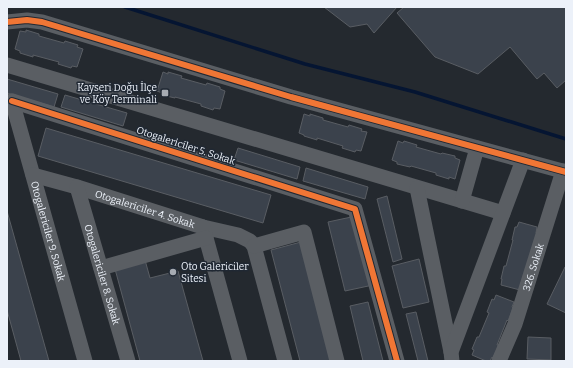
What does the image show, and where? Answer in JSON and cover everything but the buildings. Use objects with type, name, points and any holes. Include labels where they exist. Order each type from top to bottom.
[{"type":"street","points":[[7,22],[27,20],[42,22],[291,97],[564,172]]},
{"type":"street","points":[[7,65],[503,213]]},
{"type":"street","name":"Otogalericiler 9. Sokak","points":[[10,101],[33,175],[85,361]]},
{"type":"street","name":"Otogalericiler 5. Sokak","points":[[10,101],[355,209],[397,361]]},
{"type":"street","points":[[462,201],[476,148]]},
{"type":"street","points":[[452,356],[523,160]]},
{"type":"street","name":"326. Sokak","points":[[499,361],[515,324],[564,172]]},
{"type":"street","name":"Otogalericiler 4. Sokak","points":[[33,175],[77,187],[204,233],[238,235],[245,237],[254,246]]},
{"type":"street","name":"Otogalericiler 8. Sokak","points":[[77,187],[128,361]]},
{"type":"street","points":[[418,188],[452,356]]},
{"type":"street","points":[[285,361],[254,246],[304,232],[337,361]]},
{"type":"street","points":[[101,268],[204,233],[240,361]]},
{"type":"waterway","points":[[125,7],[305,64],[415,92],[566,139]]},
{"type":"cycle path","points":[[7,22],[27,20],[42,22],[291,97],[566,172]]},
{"type":"cycle path","points":[[12,101],[355,209],[397,361]]},
{"type":"place","name":"Kayseri Doğu İlçe ve Köy Terminali","points":[[165,93]]},
{"type":"place","name":"Oto Galericiler Sitesi","points":[[173,272]]}]
